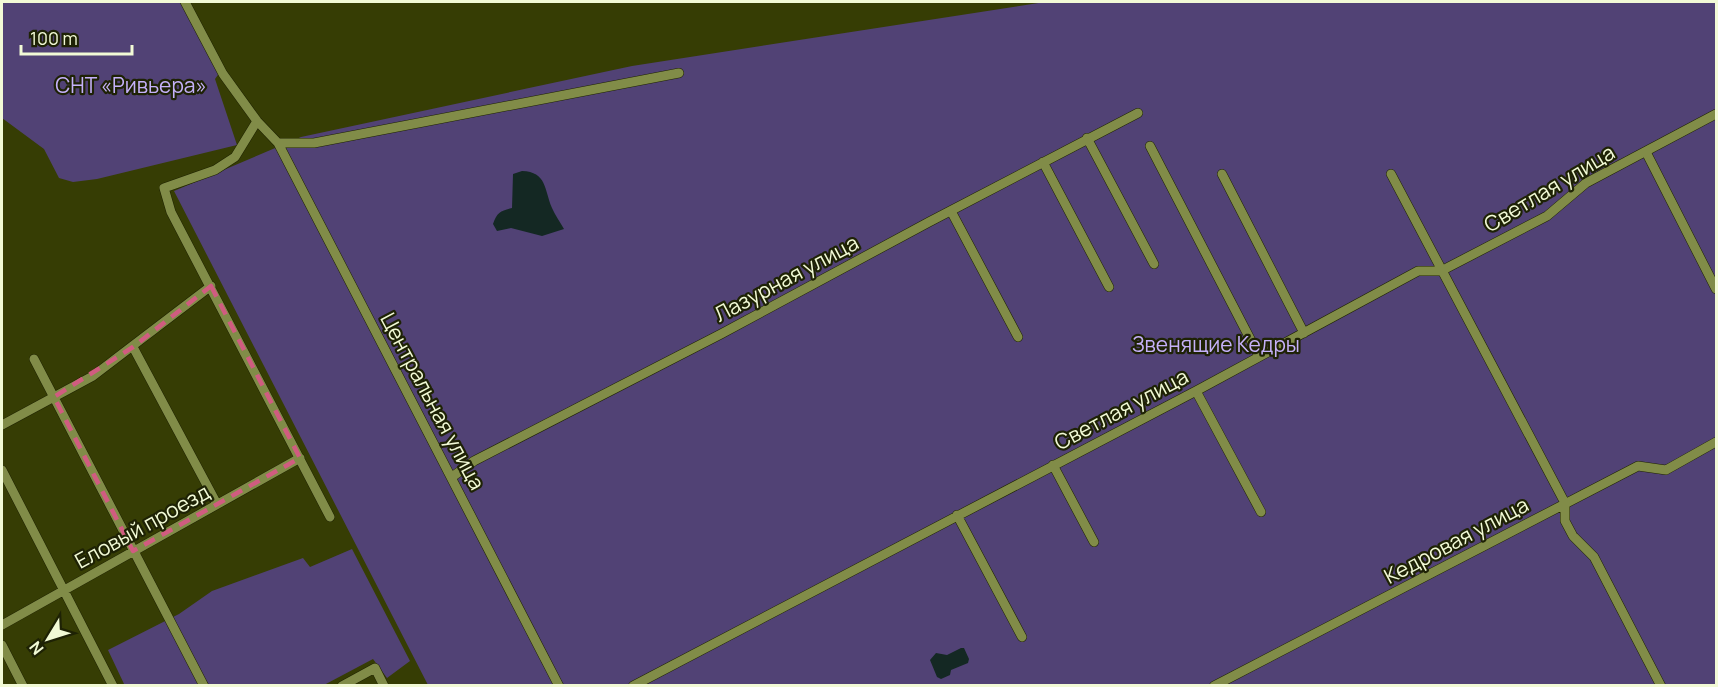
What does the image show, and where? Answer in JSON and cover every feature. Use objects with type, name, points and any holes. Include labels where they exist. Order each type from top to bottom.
[{"type":"street","name":"Центральная улица","points":[[184,2],[223,74],[257,121],[278,143],[559,686]]},
{"type":"street","points":[[278,143],[314,143],[679,73]]},
{"type":"street","name":"Лазурная улица","points":[[452,477],[474,461],[721,334],[1138,112]]},
{"type":"street","name":"Светлая улица","points":[[633,686],[1196,391],[1418,271],[1441,271],[1547,216],[1586,183],[1716,114]]},
{"type":"street","points":[[257,121],[235,157],[215,171],[164,188],[171,212],[330,517]]},
{"type":"street","points":[[1087,138],[1154,264]]},
{"type":"street","points":[[1150,146],[1259,356]]},
{"type":"street","points":[[1646,152],[1716,289]]},
{"type":"street","points":[[1043,162],[1109,287]]},
{"type":"street","points":[[1222,174],[1304,333]]},
{"type":"street","points":[[1391,174],[1565,503],[1565,521],[1573,536],[1594,557],[1661,686]]},
{"type":"street","points":[[951,211],[1018,337]]},
{"type":"street","points":[[2,425],[93,376],[211,286]]},
{"type":"street","points":[[133,347],[217,504]]},
{"type":"street","points":[[34,359],[204,686]]},
{"type":"street","points":[[1196,391],[1261,512]]},
{"type":"street","name":"Кедровая улица","points":[[1214,686],[1638,466],[1666,470],[1716,442]]},
{"type":"street","name":"Еловый проезд","points":[[2,625],[300,458]]},
{"type":"street","points":[[1053,465],[1094,542]]},
{"type":"street","points":[[2,470],[113,686]]},
{"type":"street","points":[[957,515],[1022,637]]},
{"type":"street","points":[[2,645],[22,686]]},
{"type":"street","points":[[342,686],[375,668],[384,686]]},
{"type":"highlighted area","points":[[211,286],[300,458],[133,551],[54,397],[133,347]]},
{"type":"green space","name":"СНТ «Ривьера»","points":[[2,2],[186,2],[220,72],[215,79],[237,145],[97,179],[73,182],[59,178],[44,149],[2,118]]},
{"type":"green space","name":"Звенящие Кедры","points":[[1045,2],[1716,2],[1716,685],[428,685],[174,191],[301,137],[632,66]]},
{"type":"green space","points":[[352,549],[410,661],[387,678],[373,659],[324,685],[125,686],[108,650],[179,614],[212,591],[303,558],[310,567]]},
{"type":"water","points":[[522,171],[530,172],[540,178],[546,188],[553,211],[564,229],[542,236],[511,228],[497,231],[493,224],[496,217],[502,211],[512,208],[513,174]]},
{"type":"water","points":[[964,648],[969,659],[968,663],[951,670],[950,675],[941,679],[937,677],[930,660],[936,653],[947,655]]}]
